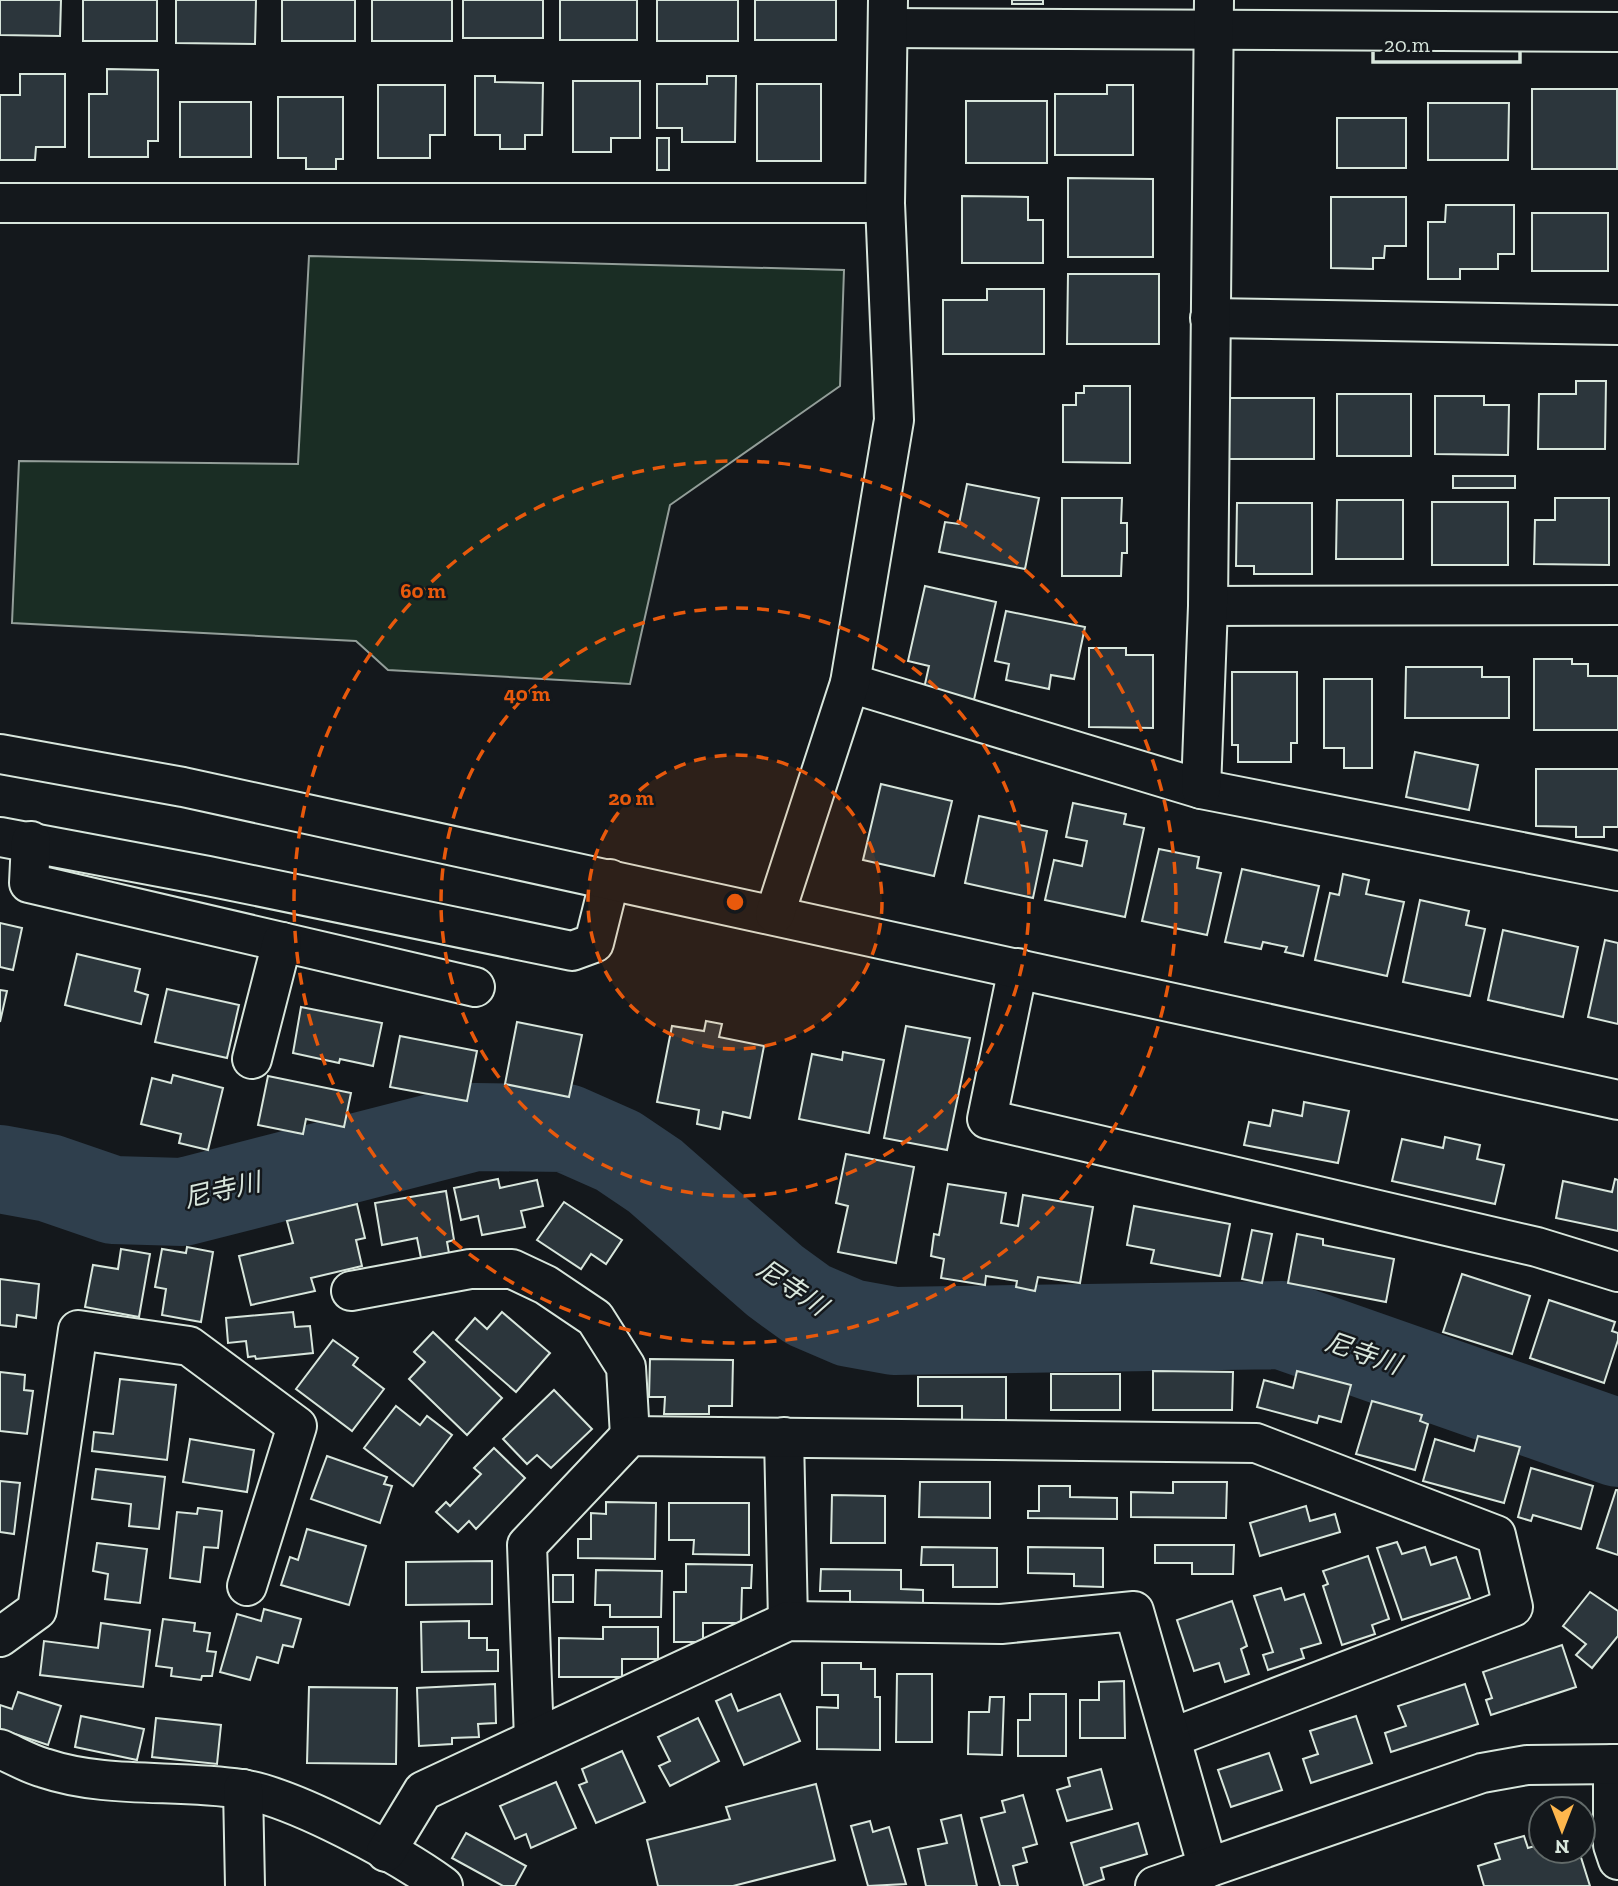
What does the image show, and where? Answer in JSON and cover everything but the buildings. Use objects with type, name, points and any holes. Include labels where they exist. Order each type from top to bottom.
[{"type":"street","points":[[775,914],[850,683],[894,420],[886,203],[888,14],[1214,14],[1618,33]]},
{"type":"street","points":[[1201,789],[1208,607],[1214,14]]},
{"type":"street","points":[[0,203],[886,203]]},
{"type":"street","points":[[1210,318],[1618,326]]},
{"type":"street","points":[[1208,607],[1618,605]]},
{"type":"street","points":[[850,683],[1201,789],[1618,871]]},
{"type":"street","points":[[0,754],[170,784],[1618,1100]]},
{"type":"street","points":[[475,987],[29,883],[15,839],[572,951],[594,943],[610,879]]},
{"type":"street","points":[[252,1059],[282,943]]},
{"type":"street","points":[[1018,968],[987,1119],[1537,1247],[1618,1272]]},
{"type":"street","points":[[351,1292],[470,1269],[512,1269],[546,1285],[595,1318],[626,1367],[630,1436],[527,1545],[534,1739]]},
{"type":"street","points":[[0,1637],[37,1609],[78,1330],[189,1346],[297,1426],[247,1586]]},
{"type":"street","points":[[630,1436],[1256,1443],[1496,1535],[1513,1607],[1171,1738]]},
{"type":"street","points":[[784,1437],[788,1621]]},
{"type":"street","points":[[386,1852],[423,1791],[788,1621],[1002,1624],[1134,1611],[1208,1868]]},
{"type":"street","points":[[0,1749],[44,1769],[81,1777],[243,1789],[283,1801],[386,1852],[443,1886]]},
{"type":"street","points":[[1155,1886],[1482,1773],[1527,1765],[1615,1764],[1613,1845],[1618,1860]]},
{"type":"street","points":[[243,1789],[244,1886]]},
{"type":"green space","points":[[309,256],[844,270],[840,386],[670,505],[630,684],[388,670],[356,641],[12,623],[19,461],[298,464]]},
{"type":"waterway","name":"尼寺川","points":[[0,1169],[49,1178],[113,1200],[183,1202],[475,1127],[566,1128],[618,1151],[655,1176],[775,1281],[808,1305],[850,1323],[894,1331],[1282,1325],[1618,1443]]}]
